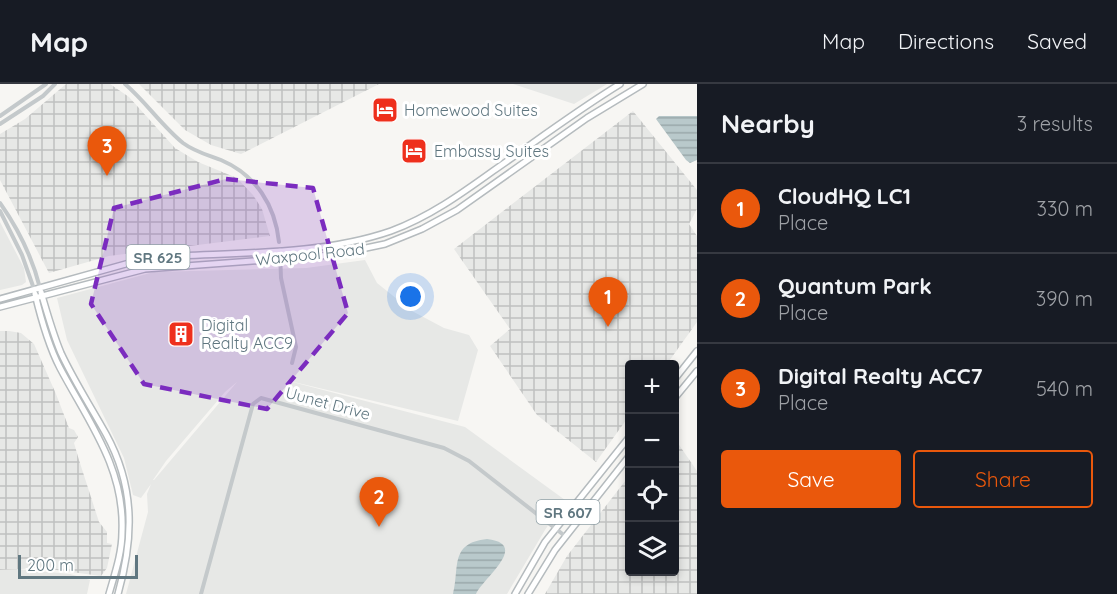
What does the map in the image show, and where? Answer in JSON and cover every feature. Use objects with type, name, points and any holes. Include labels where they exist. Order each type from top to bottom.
[{"type":"main road","name":"Waxpool Road","points":[[37,289],[157,257],[328,246],[357,241],[392,230],[452,200],[568,117],[620,84]]},
{"type":"main road","name":"Waxpool Road","points":[[39,296],[145,269],[333,255],[364,250],[401,238],[433,224],[463,206],[587,118],[643,84]]},
{"type":"main road","points":[[37,289],[54,356],[105,448],[117,483],[122,507],[122,539],[116,573],[109,594]]},
{"type":"main road","name":"SR 625","points":[[0,299],[37,289]]},
{"type":"main road","points":[[39,296],[61,353],[112,445],[125,481],[130,532],[127,556],[117,594]]},
{"type":"main road","name":"SR 625","points":[[0,307],[39,296]]},
{"type":"main road","points":[[679,375],[697,351]]},
{"type":"main road","points":[[679,394],[697,371]]},
{"type":"main road","name":"SR 607","points":[[515,594],[535,557],[625,442]]},
{"type":"main road","name":"SR 607","points":[[528,594],[544,565],[565,536],[625,461]]},
{"type":"street","points":[[0,116],[46,84]]},
{"type":"street","points":[[0,124],[43,96],[55,84]]},
{"type":"street","points":[[125,84],[182,142],[200,153],[230,165],[257,185],[272,209],[279,242]]},
{"type":"street","points":[[0,203],[24,241],[34,265],[37,289]]},
{"type":"street","points":[[0,211],[37,289]]},
{"type":"street","points":[[280,250],[281,278],[296,346],[292,363]]},
{"type":"street","name":"Uunet Drive","points":[[201,594],[253,404],[261,398],[444,448],[469,460],[565,536]]},
{"type":"highlighted area","points":[[226,179],[313,188],[348,313],[267,409],[144,384],[91,304],[114,208]]},
{"type":"shaded area","points":[[66,84],[110,84],[129,97],[175,148],[198,162],[237,178],[262,209],[270,236],[109,256],[49,273],[0,180],[0,134],[25,119]]},
{"type":"shaded area","points":[[139,84],[379,84],[241,154],[211,145],[185,130]]},
{"type":"shaded area","points":[[513,84],[607,84],[574,104]]},
{"type":"shaded area","points":[[633,111],[697,190],[697,209],[689,224],[697,236],[697,322],[670,360],[625,360],[625,422],[596,462],[537,415],[490,346],[510,329],[454,249]]},
{"type":"shaded area","points":[[659,116],[697,116],[697,160],[690,163],[686,160],[656,119]]},
{"type":"shaded area","points":[[0,222],[24,268],[26,282],[0,290]]},
{"type":"shaded area","points":[[365,260],[377,283],[412,311],[444,328],[469,335],[478,350],[458,421],[281,379],[465,427],[565,500],[507,594],[126,594],[148,512],[147,494],[151,484],[141,498],[133,495],[124,458],[67,340],[57,298],[154,272],[306,268]],"holes":[[[237,382],[154,480],[166,461],[225,392]]]},
{"type":"shaded area","points":[[0,331],[21,333],[34,344],[69,428],[74,430],[78,437],[74,443],[79,460],[99,522],[107,532],[107,543],[112,544],[107,568],[101,576],[42,568],[0,570]]},
{"type":"shaded area","points":[[679,445],[697,471],[697,594],[545,594],[567,556],[625,481],[625,576],[679,576]]},
{"type":"shaded area","points":[[487,539],[499,542],[505,548],[500,563],[476,594],[453,594],[461,551],[475,541]]},
{"type":"shaded area","points":[[16,569],[70,574],[90,580],[87,594],[0,594],[0,570]]},
{"type":"place","name":"Homewood Suites","points":[[385,110]]},
{"type":"place","name":"Embassy Suites","points":[[414,151]]},
{"type":"place","name":"Digital Realty ACC7","points":[[107,176]]},
{"type":"place","name":"CloudHQ LC1","points":[[608,327]]},
{"type":"place","name":"Digital Realty ACC9","points":[[181,334]]},
{"type":"place","name":"Quantum Park","points":[[379,527]]}]
